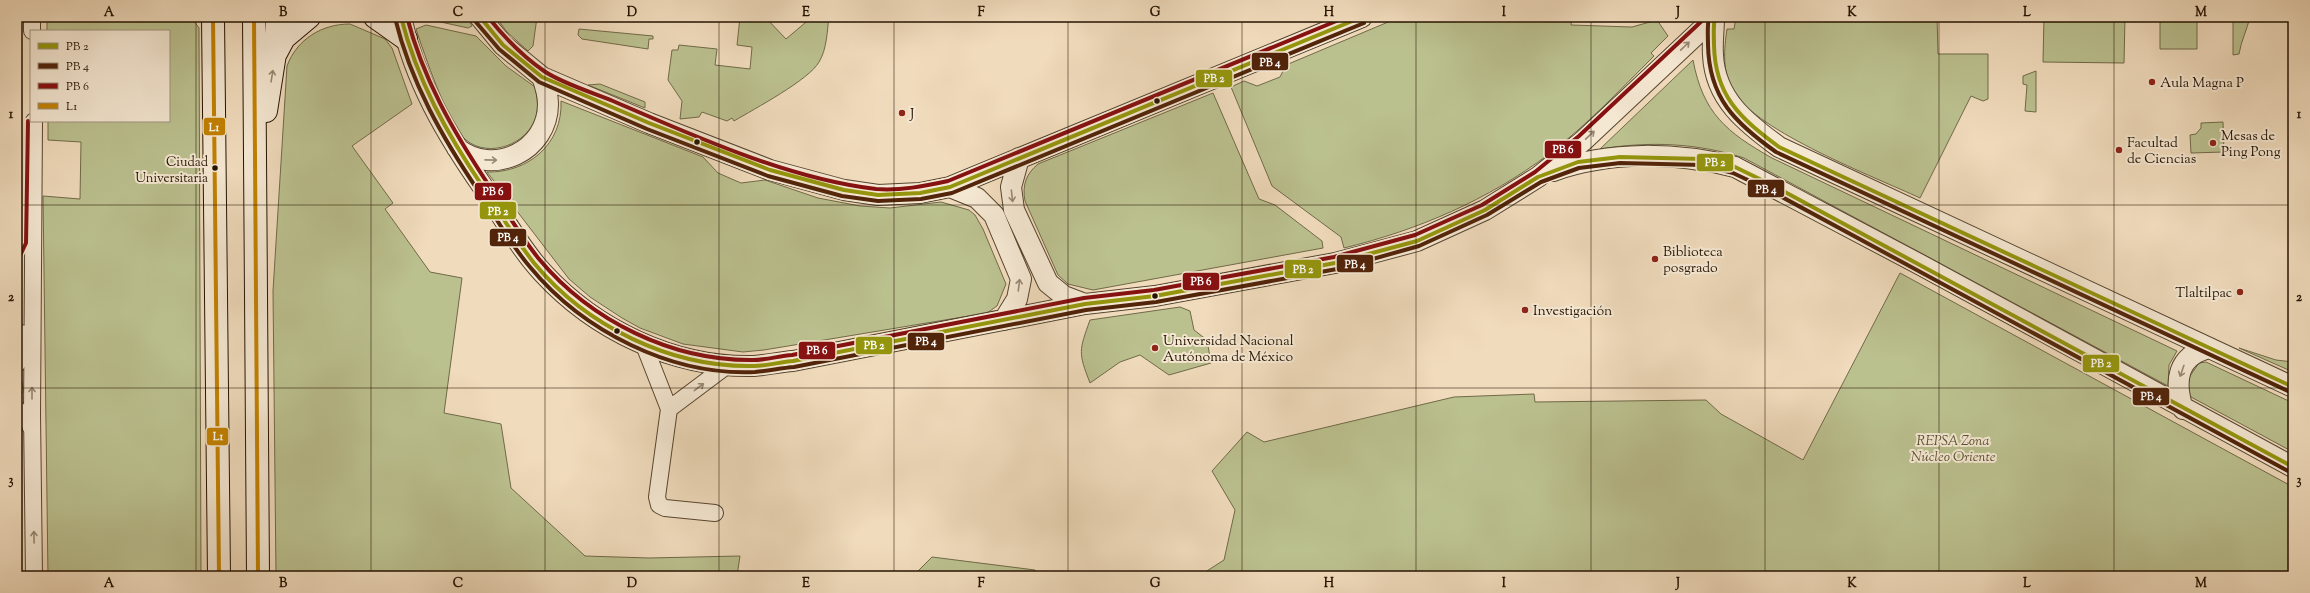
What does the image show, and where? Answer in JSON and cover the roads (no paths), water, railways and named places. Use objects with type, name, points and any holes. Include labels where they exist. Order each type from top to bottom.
[{"type":"main road","points":[[213,17],[219,576]]},
{"type":"main road","points":[[254,17],[257,170],[258,576]]},
{"type":"main road","points":[[257,170],[275,54],[277,17]]},
{"type":"main road","points":[[275,54],[284,38],[303,20],[310,17]]},
{"type":"main road","points":[[375,17],[406,39]]},
{"type":"street","points":[[32,17],[32,30]]},
{"type":"street","points":[[401,17],[406,39],[425,92],[455,147],[541,271],[559,289],[590,313],[644,345],[686,358],[754,366],[793,361],[1085,304],[1155,296],[1334,263],[1417,241],[1485,210],[1538,176],[1583,141],[1715,17]]},
{"type":"street","points":[[480,17],[503,45],[542,77],[648,123],[770,170],[844,190],[878,195],[920,193],[950,187],[1362,17]]},
{"type":"street","points":[[1715,17],[1713,55],[1718,82],[1727,101],[1749,125],[1779,147],[2293,387]]},
{"type":"street","points":[[455,147],[473,158],[493,161],[513,157],[523,151],[538,136],[547,114],[547,94],[542,77]]},
{"type":"street","points":[[34,122],[32,244],[32,436],[34,576]]},
{"type":"street","points":[[1538,176],[1578,162],[1620,157],[1703,159],[1735,167],[1920,264],[2183,409],[2293,467]]},
{"type":"street","points":[[1019,158],[1011,186],[1014,210],[1048,283],[1064,296],[1085,304]]},
{"type":"street","points":[[950,187],[977,198],[994,215],[1021,279],[1017,299],[1004,320]]},
{"type":"street","points":[[17,364],[21,350],[22,268],[32,244]]},
{"type":"street","points":[[644,345],[669,409],[657,497],[659,505],[665,508],[715,513]]},
{"type":"street","points":[[2183,409],[2179,389],[2180,373],[2186,359],[2195,351],[2209,348]]},
{"type":"street","points":[[669,409],[729,364]]},
{"type":"street","points":[[17,409],[28,420],[32,436]]},
{"type":"place","name":"Aula Magna P","points":[[2152,82]]},
{"type":"place","name":"J","points":[[902,113]]},
{"type":"place","name":"Mesas de Ping Pong","points":[[2213,143]]},
{"type":"place","name":"Facultad de Ciencias","points":[[2119,150]]},
{"type":"place","name":"Ciudad Universitaria","points":[[215,168]]},
{"type":"place","name":"Biblioteca posgrado","points":[[1655,259]]},
{"type":"place","name":"Tlaltilpac","points":[[2240,292]]},
{"type":"place","name":"Investigación","points":[[1525,310]]},
{"type":"place","name":"Universidad Nacional Autónoma de México","points":[[1155,348]]},
{"type":"park label","name":"REPSA Zona Núcleo Oriente","points":[[1953,448]]}]
